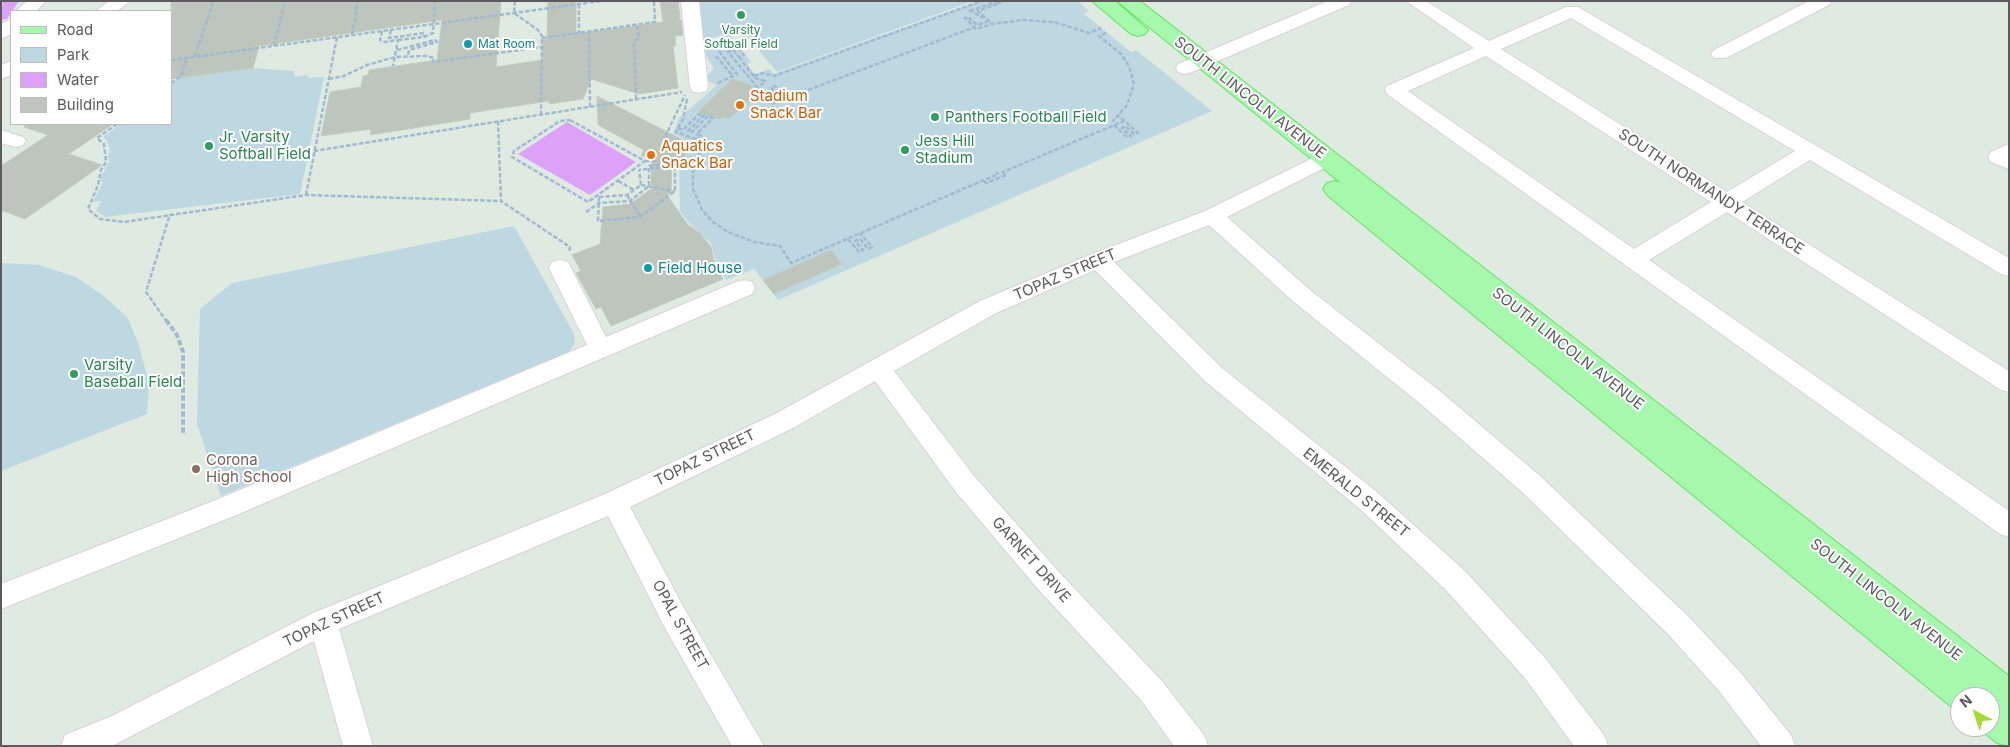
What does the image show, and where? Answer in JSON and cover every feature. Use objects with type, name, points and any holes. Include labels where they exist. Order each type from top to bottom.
[{"type":"main road","name":"SOUTH LINCOLN AVENUE","points":[[1102,1],[1194,64],[1318,163],[1954,687]]},
{"type":"main road","name":"SOUTH LINCOLN AVENUE","points":[[1127,1],[1194,64]]},
{"type":"main road","name":"SOUTH LINCOLN AVENUE","points":[[1318,163],[2009,697]]},
{"type":"street","points":[[25,10],[38,1]]},
{"type":"street","points":[[107,10],[122,1]]},
{"type":"street","points":[[690,1],[694,89]]},
{"type":"street","points":[[1194,64],[1343,1]]},
{"type":"street","name":"SOUTH NORMANDY TERRACE","points":[[1414,1],[2009,383]]},
{"type":"street","points":[[1720,54],[1823,1]]},
{"type":"street","points":[[2009,268],[1572,10],[1394,90],[2009,526]]},
{"type":"street","points":[[1,34],[10,25]]},
{"type":"street","points":[[1633,260],[1809,151]]},
{"type":"street","name":"TOPAZ STREET","points":[[76,746],[123,726],[322,622],[614,502],[784,420],[988,307],[1098,260],[1212,216],[1318,163]]},
{"type":"street","points":[[1212,216],[1302,296],[1473,433],[1551,503],[1678,625],[1730,682],[1780,746]]},
{"type":"street","name":"EMERALD STREET","points":[[1098,260],[1214,375],[1369,501],[1455,580],[1535,668],[1593,746]]},
{"type":"street","points":[[564,264],[601,349]]},
{"type":"street","points":[[1,597],[225,508],[744,288]]},
{"type":"street","name":"GARNET DRIVE","points":[[878,367],[927,435],[978,500],[1048,580],[1151,690],[1193,746]]},
{"type":"street","name":"OPAL STREET","points":[[614,502],[675,619],[749,746]]},
{"type":"street","points":[[322,622],[358,746]]},
{"type":"street","points":[[1998,746],[2009,736]]},
{"type":"path","points":[[274,46],[284,1]]},
{"type":"path","points":[[352,35],[358,1]]},
{"type":"path","points":[[382,31],[380,40],[385,42],[424,37],[433,33],[436,1]]},
{"type":"path","points":[[514,1],[514,13]]},
{"type":"path","points":[[172,60],[601,1]]},
{"type":"path","points":[[542,38],[655,22],[654,1]]},
{"type":"path","points":[[754,76],[763,73],[774,76],[982,1]]},
{"type":"path","points":[[970,11],[998,1]]},
{"type":"path","points":[[992,24],[978,12],[1000,3],[998,1]]},
{"type":"path","points":[[195,56],[213,4]]},
{"type":"path","points":[[579,4],[579,33]]},
{"type":"path","points":[[966,7],[987,20]]},
{"type":"path","points":[[514,13],[538,30],[542,38],[541,114]]},
{"type":"path","points":[[975,28],[965,18],[968,16],[977,25],[987,20]]},
{"type":"path","points":[[731,51],[728,52],[771,104],[975,28],[992,24],[1039,21],[1070,26],[1089,32],[1101,28]]},
{"type":"path","points":[[636,99],[634,42],[639,38],[637,25]]},
{"type":"path","points":[[391,30],[389,38],[424,33],[424,37]]},
{"type":"path","points":[[589,31],[590,107]]},
{"type":"path","points":[[1106,33],[1099,36],[1121,54],[1129,66],[1133,78],[1131,98],[1113,124]]},
{"type":"path","points":[[306,195],[338,37]]},
{"type":"path","points":[[393,66],[398,40]]},
{"type":"path","points":[[396,50],[435,40],[437,42],[409,50],[408,56]]},
{"type":"path","points":[[734,70],[715,46],[732,40],[744,55],[738,57]]},
{"type":"path","points":[[724,43],[731,51],[733,50],[754,76],[765,81],[758,88]]},
{"type":"path","points":[[329,79],[344,76],[375,62],[395,57],[434,58],[433,62],[542,47]]},
{"type":"path","points":[[172,82],[181,76],[187,57]]},
{"type":"path","points":[[718,58],[732,75]]},
{"type":"path","points":[[768,101],[779,97],[771,88],[775,86],[786,99]]},
{"type":"path","points":[[314,151],[694,89]]},
{"type":"path","points":[[694,89],[676,132],[707,143],[694,166],[693,190],[702,210],[721,227],[754,242],[780,246],[791,263],[984,181],[998,174],[996,172]]},
{"type":"path","points":[[665,137],[672,118],[694,89]]},
{"type":"path","points":[[678,128],[683,130],[700,114],[704,115],[688,131],[692,132],[708,116],[713,118],[697,134],[701,136],[697,139]]},
{"type":"path","points":[[1113,124],[1127,137],[1131,136],[1122,128],[1125,126],[1134,134],[1138,133],[1119,116]]},
{"type":"path","points":[[645,161],[638,169],[588,202],[512,157],[514,151],[560,121],[570,120],[645,161],[675,160],[675,163],[649,166],[649,186]]},
{"type":"path","points":[[498,121],[501,201]]},
{"type":"path","points":[[984,181],[986,183],[993,181],[1006,175],[1003,172],[1113,124],[1124,121]]},
{"type":"path","points":[[116,125],[97,138],[104,144],[106,162],[101,170],[98,185],[88,209],[100,219],[111,222],[124,222],[306,195],[501,201],[570,247],[564,264]]},
{"type":"path","points":[[655,161],[657,157]]},
{"type":"path","points":[[598,196],[598,221],[640,217],[674,190],[675,166],[638,169]]},
{"type":"path","points":[[638,169],[641,185]]},
{"type":"path","points":[[618,181],[634,190]]},
{"type":"path","points":[[598,196],[627,196],[641,185],[674,190]]},
{"type":"path","points":[[586,212],[599,203],[630,201],[649,186]]},
{"type":"path","points":[[627,196],[640,217]]},
{"type":"path","points":[[170,214],[146,292],[177,335],[183,352],[183,433]]},
{"type":"path","points":[[848,238],[859,252],[863,250],[856,242],[860,239],[868,249],[872,247],[860,233]]},
{"type":"green space","points":[[699,1],[973,1],[777,72],[741,29],[703,41]]},
{"type":"green space","name":"Jess Hill Stadium","points":[[978,1],[1077,1],[1089,11],[1084,14],[1131,52],[1136,50],[1212,111],[778,300],[754,269],[726,280],[717,265],[711,243],[689,223],[680,211],[679,158],[684,158],[691,143],[673,133],[679,118],[717,85],[703,79],[714,69],[703,51],[705,45],[729,34],[751,62],[747,64],[755,74],[770,69],[774,74]]},
{"type":"green space","name":"Jr. Varsity Softball Field","points":[[253,68],[294,71],[295,77],[307,75],[308,78],[324,77],[300,194],[105,217],[96,211],[101,201],[93,202],[103,182],[101,182],[101,176],[110,160],[107,158],[110,150],[107,141],[103,137],[119,125],[172,125],[172,83],[180,78]]},
{"type":"green space","points":[[514,226],[574,334],[575,343],[569,352],[221,496],[197,424],[200,309],[232,283]]},
{"type":"green space","name":"Varsity Baseball Field","points":[[1,263],[39,265],[76,277],[104,296],[128,318],[139,346],[149,383],[147,414],[1,471]]},
{"type":"water","points":[[567,122],[636,162],[590,195],[518,154]]},
{"type":"building","points":[[171,1],[501,1],[496,67],[542,60],[543,40],[547,39],[548,1],[576,1],[576,34],[663,22],[660,1],[678,1],[680,18],[678,20],[681,20],[683,35],[675,36],[676,46],[673,46],[678,88],[639,94],[591,79],[583,99],[549,104],[549,101],[470,113],[470,119],[370,135],[371,129],[321,136],[330,92],[361,87],[363,76],[368,75],[369,70],[437,60],[442,20],[259,46],[253,68],[172,79]]},
{"type":"building","points":[[732,79],[754,86],[751,88],[757,90],[745,105],[729,119],[723,117],[720,119],[698,112]]},
{"type":"building","name":"Field House","points":[[597,96],[689,143],[684,158],[672,157],[671,192],[667,195],[688,225],[700,233],[711,247],[715,265],[723,279],[611,326],[601,307],[596,309],[576,273],[581,271],[572,255],[600,244],[603,207],[630,204],[651,189],[652,157],[641,156],[644,150],[598,125]]},
{"type":"building","points":[[25,125],[112,125],[69,154],[102,165],[25,219],[1,210],[1,166],[48,135],[24,127]]},
{"type":"building","points":[[831,250],[842,264],[774,294],[763,280]]},
{"type":"waterway","points":[[1,15],[11,1]]},
{"type":"place","name":"Varsity Softball Field","points":[[741,15]]},
{"type":"place","name":"Mat Room","points":[[468,44]]},
{"type":"place","name":"Stadium Snack Bar","points":[[740,105]]},
{"type":"place","name":"Panthers Football Field","points":[[935,117]]},
{"type":"place","name":"Jr. Varsity Softball Field","points":[[209,146]]},
{"type":"place","name":"Jess Hill Stadium","points":[[905,150]]},
{"type":"place","name":"Aquatics Snack Bar","points":[[651,155]]},
{"type":"place","name":"Field House","points":[[648,268]]},
{"type":"place","name":"Varsity Baseball Field","points":[[74,374]]},
{"type":"place","name":"Corona High School","points":[[196,469]]}]
